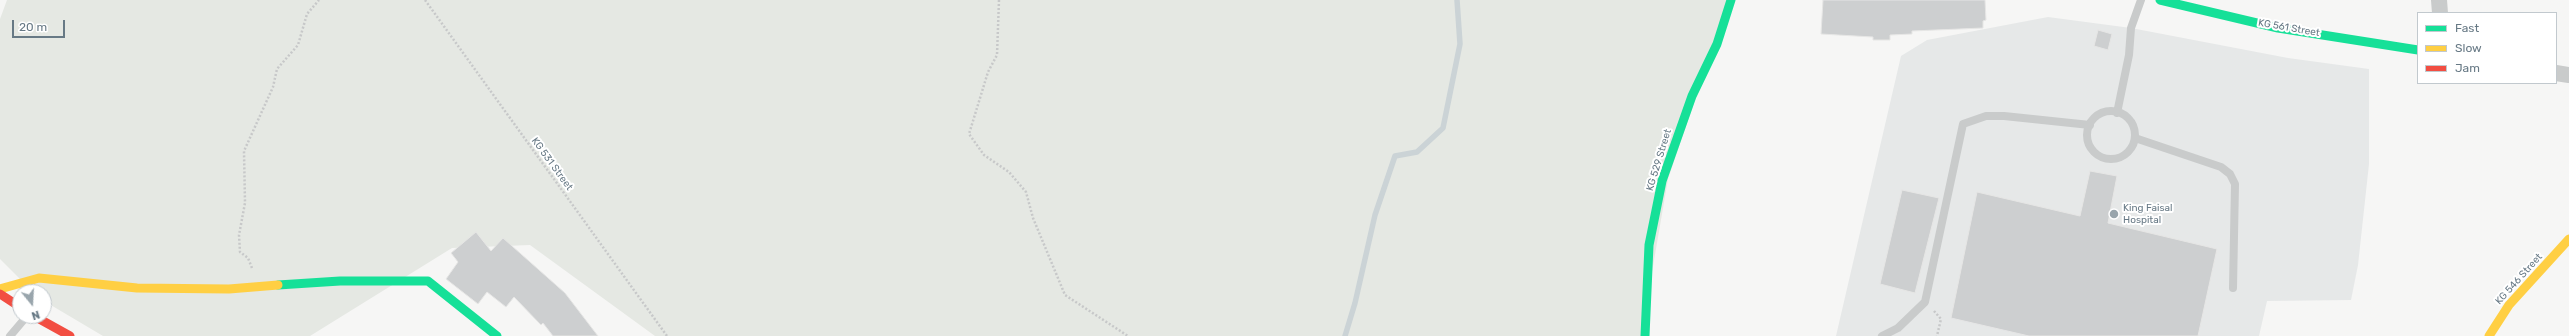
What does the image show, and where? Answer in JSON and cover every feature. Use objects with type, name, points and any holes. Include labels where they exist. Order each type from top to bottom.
[{"type":"street","name":"KG 529 Street","points":[[1645,336],[1649,245],[1662,181],[1692,96],[1703,69],[1717,44],[1731,0]]},
{"type":"street","name":"KG 561 Street","points":[[2160,0],[2278,28],[2417,50]]},
{"type":"street","points":[[2439,0],[2440,12]]},
{"type":"street","points":[[2557,73],[2569,75]]},
{"type":"street","name":"KG 546 Street","points":[[2489,336],[2509,305],[2569,239]]},
{"type":"street","points":[[0,289],[38,278],[137,288],[249,288],[340,281],[428,281],[497,336]]},
{"type":"street","points":[[0,294],[12,302]]},
{"type":"street","points":[[48,324],[70,336]]},
{"type":"lane","points":[[2117,113],[2129,55],[2131,28],[2141,0]]},
{"type":"lane","points":[[2117,113],[2130,120],[2134,127],[2135,138],[2126,154],[2112,159],[2104,158],[2092,149],[2088,142],[2090,125],[2101,114],[2117,113]]},
{"type":"lane","points":[[1882,336],[1897,332],[1925,302],[1963,124],[1986,116],[2004,116],[2090,125]]},
{"type":"lane","points":[[2135,138],[2221,167],[2230,174],[2235,184],[2233,288]]},
{"type":"lane","points":[[10,336],[20,324]]},
{"type":"path","points":[[249,288],[254,273],[248,258],[240,252],[239,235],[245,203],[244,150],[273,87],[277,69],[298,45],[307,14],[319,0]]},
{"type":"path","name":"KG 531 Street","points":[[425,0],[668,336]]},
{"type":"path","points":[[999,0],[997,55],[988,72],[969,134],[984,155],[1009,172],[1026,192],[1034,218],[1064,295],[1128,336]]},
{"type":"path","points":[[1925,302],[1941,319],[1937,336]]},
{"type":"shaded area","points":[[7,0],[1729,0],[1668,179],[1641,336],[655,336],[530,245],[452,248],[310,336],[103,336],[52,306],[52,284],[25,284],[0,259],[0,19]]},
{"type":"shaded area","name":"King Faisal Hospital","points":[[2048,17],[2131,28],[2288,58],[2369,69],[2369,164],[2358,265],[2351,300],[2267,301],[2259,336],[1836,336],[1901,56],[1927,40]]},
{"type":"building","points":[[1823,0],[1985,0],[1986,20],[1983,21],[1983,28],[1912,31],[1912,34],[1890,35],[1890,40],[1873,40],[1873,37],[1821,34]]},
{"type":"building","points":[[2098,30],[2112,34],[2108,50],[2094,46]]},
{"type":"building","name":"King Faisal Hospital","points":[[2090,171],[2117,176],[2108,223],[2217,249],[2198,336],[2029,336],[1951,318],[1977,192],[2080,216]]},
{"type":"building","points":[[1902,190],[1939,198],[1915,293],[1880,284]]},
{"type":"building","points":[[476,232],[491,251],[503,238],[565,293],[598,336],[553,336],[543,323],[541,325],[514,297],[506,307],[487,292],[478,304],[446,279],[458,262],[451,253]]},
{"type":"waterway","points":[[1345,336],[1355,303],[1375,215],[1395,156],[1417,152],[1443,128],[1460,44],[1457,0]]},
{"type":"traffic: fast","points":[[1645,336],[1649,245],[1662,181],[1692,96],[1717,44],[1731,0]]},
{"type":"traffic: fast","points":[[2160,0],[2278,28],[2417,50]]},
{"type":"traffic: fast","points":[[278,285],[340,281],[428,281],[497,336]]},
{"type":"traffic: slow","points":[[2489,336],[2509,305],[2569,239]]},
{"type":"traffic: slow","points":[[0,289],[39,278],[137,288],[229,289],[278,285]]},
{"type":"traffic: jam","points":[[0,294],[12,302]]},
{"type":"traffic: jam","points":[[48,324],[70,336]]},
{"type":"place","name":"King Faisal Hospital","points":[[2114,214]]}]
